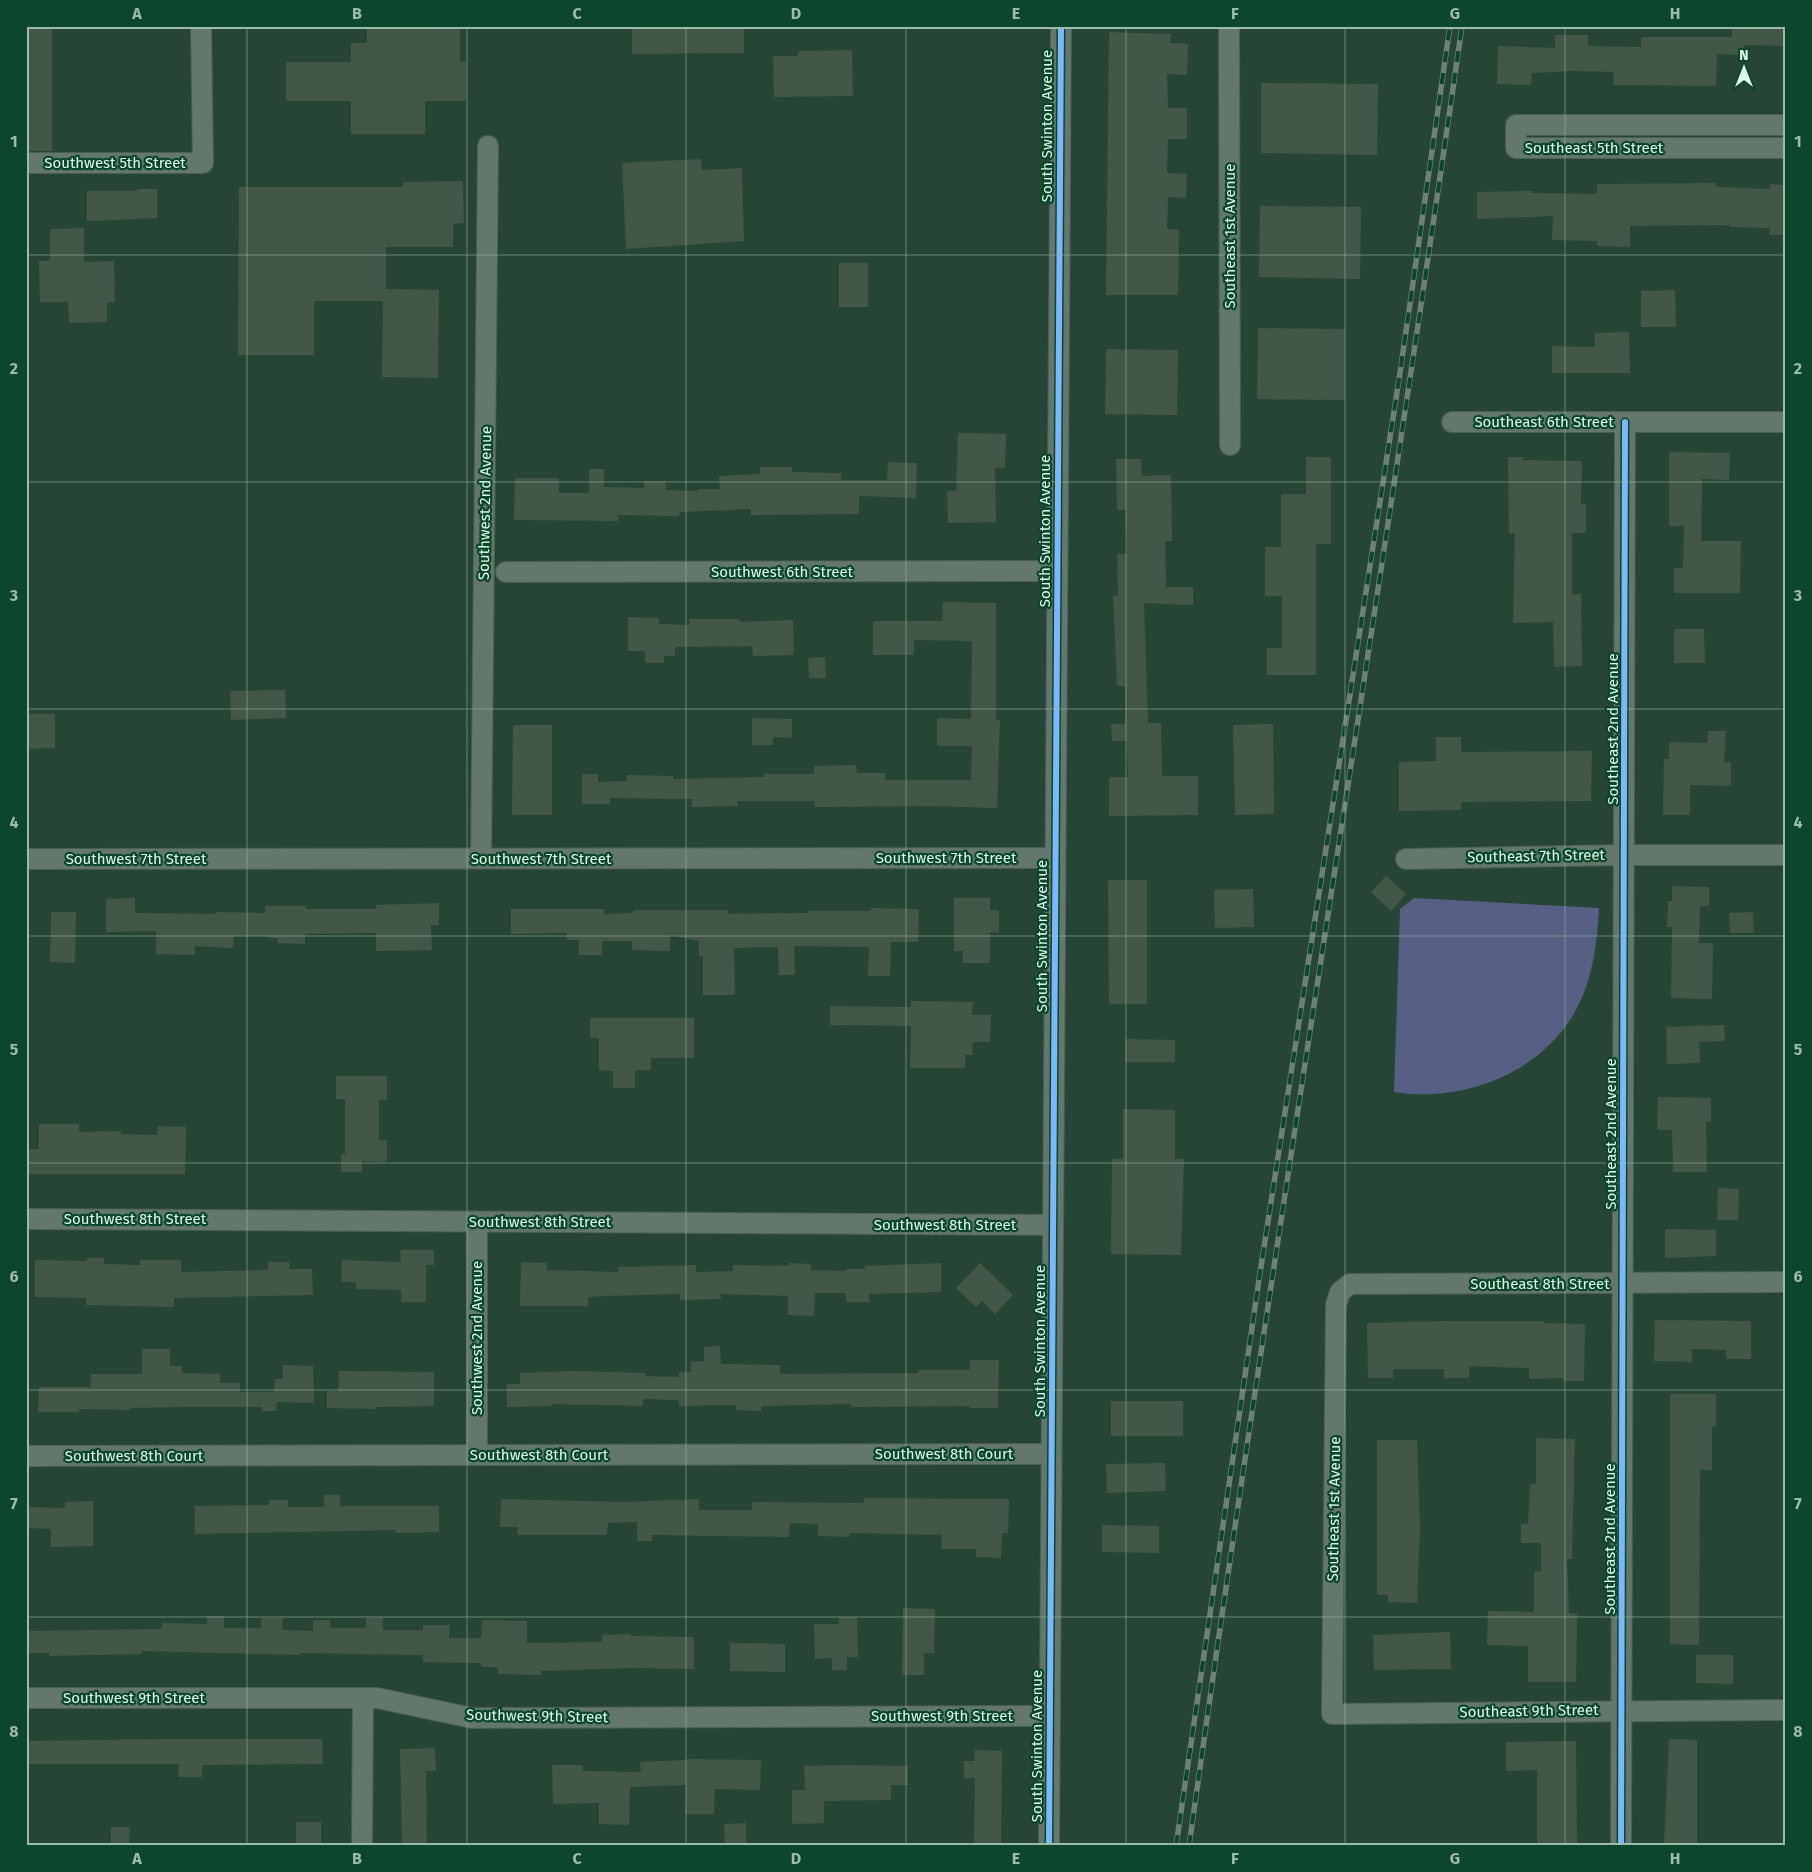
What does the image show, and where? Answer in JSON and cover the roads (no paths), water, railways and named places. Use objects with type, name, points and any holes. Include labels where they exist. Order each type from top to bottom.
[{"type":"street","name":"Southwest 5th Street","points":[[26,163],[203,163],[201,26]]},
{"type":"street","name":"South Swinton Avenue","points":[[1049,1846],[1061,26]]},
{"type":"street","name":"Southeast 1st Avenue","points":[[1229,26],[1230,445]]},
{"type":"street","name":"Southeast 5th Street","points":[[1786,125],[1516,125],[1516,148],[1786,148]]},
{"type":"street","name":"Southwest 2nd Avenue","points":[[481,859],[488,146]]},
{"type":"street","name":"Southeast 6th Street","points":[[1452,422],[1786,422]]},
{"type":"street","name":"Southeast 2nd Avenue","points":[[1621,1846],[1625,422]]},
{"type":"street","name":"Southwest 6th Street","points":[[506,572],[1057,571]]},
{"type":"street","name":"Southeast 7th Street","points":[[1406,859],[1625,854],[1786,854]]},
{"type":"street","name":"Southwest 7th Street","points":[[26,859],[1055,858]]},
{"type":"street","name":"Southwest 8th Street","points":[[26,1219],[1053,1225]]},
{"type":"street","name":"Southwest 2nd Avenue","points":[[477,1222],[478,1455]]},
{"type":"street","name":"Southeast 8th Street","points":[[1336,1304],[1340,1292],[1350,1284],[1786,1282]]},
{"type":"street","name":"Southeast 1st Avenue","points":[[1332,1714],[1336,1304]]},
{"type":"street","name":"Southwest 8th Court","points":[[26,1456],[1051,1454]]},
{"type":"street","name":"Southwest 9th Street","points":[[26,1698],[377,1698],[472,1718],[1050,1716]]},
{"type":"street","points":[[362,1846],[363,1698]]},
{"type":"street","name":"Southeast 9th Street","points":[[1332,1714],[1786,1710]]},
{"type":"railway","points":[[1176,1846],[1260,1273],[1400,373],[1450,26]]},
{"type":"railway","points":[[1189,1846],[1255,1390],[1395,481],[1462,26]]}]
